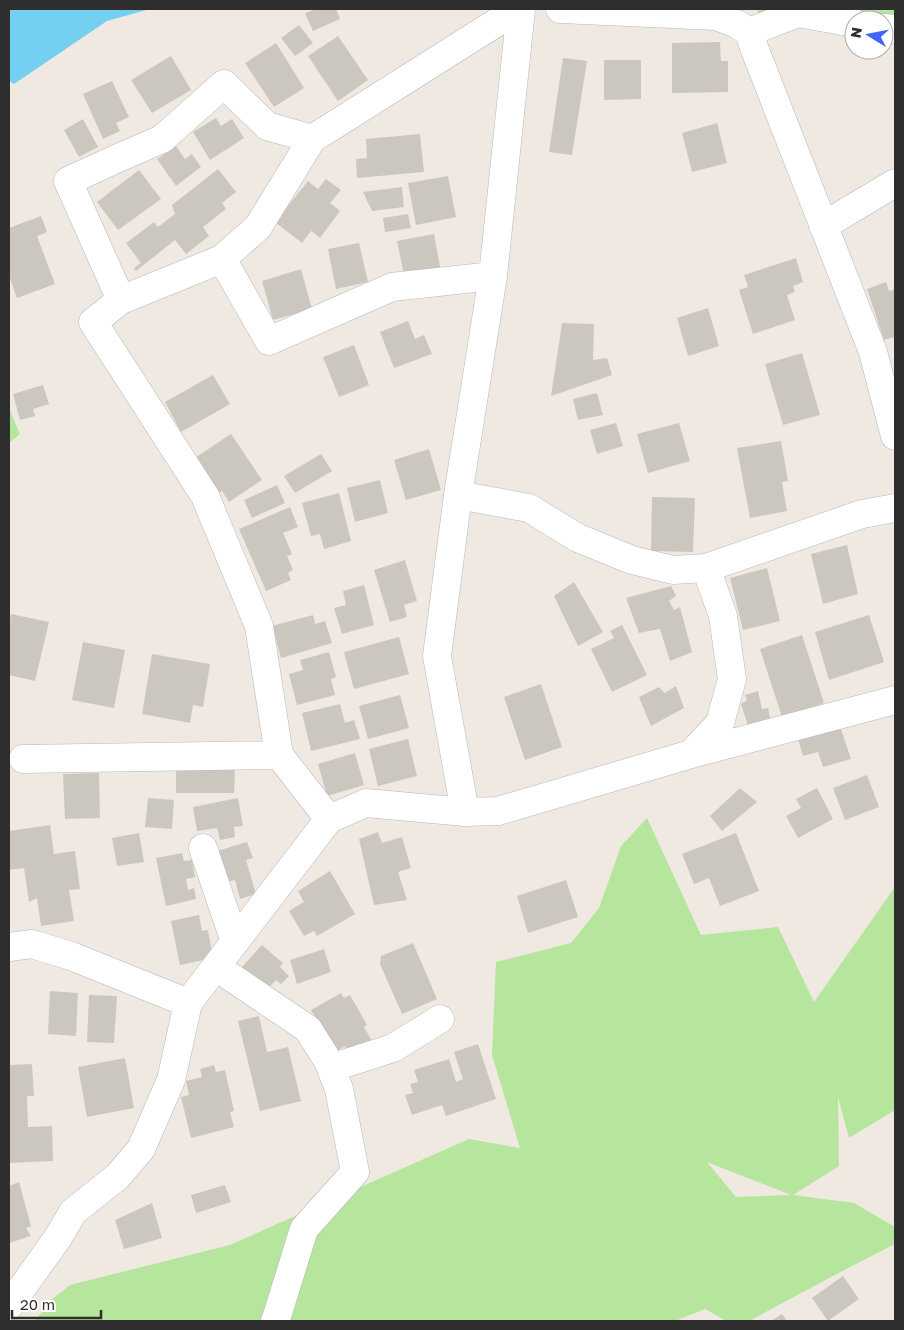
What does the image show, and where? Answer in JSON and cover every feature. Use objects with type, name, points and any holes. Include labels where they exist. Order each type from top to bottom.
[{"type":"street","points":[[329,819],[279,755],[259,626],[204,496],[93,322],[121,300],[222,259],[258,227],[312,139],[519,9]]},
{"type":"street","points":[[464,812],[437,656],[458,495],[493,276],[519,9]]},
{"type":"street","points":[[560,9],[716,16],[737,24],[749,32],[873,352],[895,436]]},
{"type":"street","points":[[749,32],[798,13],[844,21]]},
{"type":"street","points":[[121,300],[68,181],[162,140],[224,84],[267,126],[312,139]]},
{"type":"street","points":[[823,226],[895,183]]},
{"type":"street","points":[[222,259],[269,341],[392,287],[493,276]]},
{"type":"street","points":[[458,495],[528,508],[578,538],[632,560],[673,570],[706,568],[862,514],[895,508]]},
{"type":"street","points":[[691,754],[720,722],[732,679],[723,616],[706,568]]},
{"type":"street","points":[[9,1306],[57,1239],[73,1212],[118,1176],[141,1149],[171,1080],[188,1003],[329,819],[366,802],[464,812],[498,811],[691,754],[895,700]]},
{"type":"street","points":[[23,759],[279,755]]},
{"type":"street","points":[[203,848],[235,942]]},
{"type":"street","points":[[9,946],[32,944],[71,956],[188,1003]]},
{"type":"street","points":[[216,967],[308,1029],[328,1060],[340,1089],[355,1172],[304,1228],[275,1321]]},
{"type":"street","points":[[331,1068],[393,1048],[440,1019]]},
{"type":"green space","points":[[758,9],[895,9],[895,24],[894,10],[844,10],[844,22],[756,29]]},
{"type":"green space","points":[[9,408],[20,434],[9,443]]},
{"type":"green space","points":[[647,818],[701,935],[778,927],[814,1002],[895,887],[895,1110],[849,1138],[838,1097],[839,1166],[793,1195],[854,1203],[895,1227],[895,1244],[749,1321],[726,1321],[705,1309],[675,1321],[35,1321],[51,1300],[70,1285],[230,1245],[469,1139],[520,1148],[492,1055],[496,962],[571,943],[599,908],[621,846]],"holes":[[[707,1162],[791,1195],[736,1197]]]},
{"type":"water","points":[[9,9],[150,9],[107,21],[14,84],[9,81]]},
{"type":"building","points":[[316,9],[336,9],[340,19],[313,31],[305,13]]},
{"type":"building","points":[[299,25],[313,43],[295,56],[281,38]]},
{"type":"building","points":[[338,36],[368,80],[338,101],[308,56]]},
{"type":"building","points":[[720,42],[721,61],[728,61],[728,92],[672,93],[672,43]]},
{"type":"building","points":[[276,43],[304,88],[274,107],[245,63]]},
{"type":"building","points":[[171,56],[191,90],[152,113],[131,80]]},
{"type":"building","points":[[563,58],[587,61],[572,155],[549,152]]},
{"type":"building","points":[[604,60],[641,60],[641,99],[604,100]]},
{"type":"building","points":[[112,81],[129,117],[116,123],[120,131],[103,139],[83,94]]},
{"type":"building","points":[[216,118],[221,126],[232,119],[244,138],[210,160],[193,132]]},
{"type":"building","points":[[83,119],[98,147],[79,157],[64,130]]},
{"type":"building","points":[[717,123],[727,163],[692,172],[682,133]]},
{"type":"building","points":[[420,134],[424,172],[357,178],[356,159],[367,158],[366,139]]},
{"type":"building","points":[[176,146],[185,159],[192,154],[201,167],[176,186],[157,159]]},
{"type":"building","points":[[218,169],[236,192],[222,203],[226,209],[203,227],[209,236],[186,254],[175,240],[136,271],[134,268],[141,263],[126,243],[154,222],[158,227],[175,214],[172,205]]},
{"type":"building","points":[[139,170],[161,199],[118,230],[97,202]]},
{"type":"building","points":[[448,176],[456,217],[416,225],[408,183]]},
{"type":"building","points":[[326,179],[341,190],[330,203],[340,211],[320,238],[311,231],[302,243],[275,222],[308,181],[318,189]]},
{"type":"building","points":[[402,187],[404,207],[372,211],[363,192]]},
{"type":"building","points":[[408,214],[411,228],[385,232],[383,218]]},
{"type":"building","points":[[41,216],[47,232],[37,236],[55,284],[17,298],[9,276],[9,228]]},
{"type":"building","points":[[434,234],[441,272],[405,280],[397,241]]},
{"type":"building","points":[[359,243],[368,282],[336,289],[328,249]]},
{"type":"building","points":[[796,258],[803,282],[793,286],[795,292],[787,295],[795,320],[753,334],[739,290],[748,287],[744,275]]},
{"type":"building","points":[[301,269],[312,309],[273,320],[262,281]]},
{"type":"building","points":[[886,282],[889,291],[895,289],[895,343],[893,337],[884,340],[867,289]]},
{"type":"building","points":[[708,308],[719,346],[688,356],[677,318]]},
{"type":"building","points":[[408,321],[415,339],[424,335],[432,354],[394,368],[380,332]]},
{"type":"building","points":[[562,323],[594,324],[593,360],[607,358],[612,375],[551,396]]},
{"type":"building","points":[[354,345],[369,385],[339,397],[323,357]]},
{"type":"building","points":[[802,353],[820,415],[783,425],[765,364]]},
{"type":"building","points":[[213,375],[230,404],[181,432],[165,402]]},
{"type":"building","points":[[43,385],[49,404],[33,409],[35,416],[20,420],[13,394]]},
{"type":"building","points":[[597,393],[603,415],[578,420],[573,399]]},
{"type":"building","points":[[616,423],[623,446],[597,454],[590,430]]},
{"type":"building","points":[[679,423],[690,461],[648,473],[637,434]]},
{"type":"building","points":[[231,434],[262,480],[229,502],[222,491],[214,496],[190,461]]},
{"type":"building","points":[[781,441],[788,481],[782,482],[787,511],[750,518],[737,448]]},
{"type":"building","points":[[429,449],[441,490],[406,500],[394,460]]},
{"type":"building","points":[[321,454],[332,471],[295,493],[284,476]]},
{"type":"building","points":[[380,480],[388,513],[355,522],[347,488]]},
{"type":"building","points":[[277,485],[285,503],[252,518],[244,500]]},
{"type":"building","points":[[339,493],[351,541],[324,549],[320,534],[311,536],[302,503]]},
{"type":"building","points":[[652,497],[695,498],[693,552],[651,551]]},
{"type":"building","points":[[290,507],[298,527],[283,533],[292,554],[287,556],[293,570],[288,573],[291,580],[266,591],[239,529]]},
{"type":"building","points":[[847,545],[858,594],[823,604],[811,554]]},
{"type":"building","points":[[405,560],[417,601],[404,605],[407,617],[390,622],[374,570]]},
{"type":"building","points":[[767,568],[780,621],[743,630],[730,578]]},
{"type":"building","points":[[574,582],[603,632],[578,646],[554,596]]},
{"type":"building","points":[[364,585],[374,625],[342,634],[334,608],[346,605],[343,591]]},
{"type":"building","points":[[671,586],[676,596],[669,601],[674,610],[680,607],[692,652],[670,661],[660,629],[639,633],[626,598]]},
{"type":"building","points":[[11,614],[49,622],[35,681],[9,675],[9,622]]},
{"type":"building","points":[[313,615],[315,624],[325,621],[332,643],[281,658],[272,626]]},
{"type":"building","points":[[869,615],[884,662],[829,680],[815,632]]},
{"type":"building","points":[[622,625],[647,675],[612,692],[591,649],[614,638],[610,631]]},
{"type":"building","points":[[802,635],[824,703],[782,717],[760,649]]},
{"type":"building","points":[[399,637],[409,674],[354,689],[344,652]]},
{"type":"building","points":[[83,642],[125,650],[114,708],[72,700]]},
{"type":"building","points":[[329,652],[336,677],[331,679],[335,695],[297,705],[289,674],[303,670],[300,660]]},
{"type":"building","points":[[152,654],[210,664],[203,707],[193,705],[190,723],[142,714]]},
{"type":"building","points":[[541,684],[562,747],[525,760],[504,697]]},
{"type":"building","points":[[676,686],[684,708],[651,726],[639,697],[659,687],[665,693]]},
{"type":"building","points":[[758,691],[762,709],[768,708],[771,723],[749,729],[741,704],[747,700],[745,695]]},
{"type":"building","points":[[400,695],[409,728],[368,739],[359,706]]},
{"type":"building","points":[[340,704],[345,723],[354,720],[360,739],[311,751],[302,713]]},
{"type":"building","points":[[840,726],[851,759],[823,767],[818,752],[803,756],[798,739]]},
{"type":"building","points":[[408,739],[417,776],[378,786],[369,749]]},
{"type":"building","points":[[355,753],[364,785],[327,796],[318,764]]},
{"type":"building","points":[[176,769],[235,769],[234,793],[176,793]]},
{"type":"building","points":[[99,773],[100,818],[65,819],[63,774]]},
{"type":"building","points":[[867,775],[879,807],[845,820],[833,788]]},
{"type":"building","points":[[740,788],[757,802],[722,831],[710,816]]},
{"type":"building","points":[[817,788],[833,819],[798,838],[786,816],[801,808],[796,799]]},
{"type":"building","points":[[148,798],[174,800],[172,829],[145,827]]},
{"type":"building","points":[[238,798],[243,826],[234,827],[235,837],[220,840],[217,828],[197,831],[193,807]]},
{"type":"building","points":[[50,825],[54,854],[75,851],[80,889],[69,890],[74,921],[41,926],[37,898],[29,902],[24,868],[9,870],[9,831]]},
{"type":"building","points":[[378,832],[382,843],[402,837],[411,868],[398,872],[407,900],[374,905],[359,839]]},
{"type":"building","points":[[139,833],[144,862],[117,866],[112,838]]},
{"type":"building","points":[[736,833],[759,891],[720,906],[709,878],[694,884],[682,854]]},
{"type":"building","points":[[247,842],[253,858],[246,860],[256,894],[240,899],[235,880],[226,882],[217,851]]},
{"type":"building","points":[[182,853],[184,861],[192,860],[195,877],[186,879],[188,890],[194,888],[196,899],[166,906],[156,858]]},
{"type":"building","points":[[330,871],[355,914],[317,936],[314,931],[304,936],[289,911],[304,902],[298,891]]},
{"type":"building","points":[[566,880],[578,917],[528,933],[517,896]]},
{"type":"building","points":[[199,915],[202,931],[208,930],[213,958],[180,965],[171,921]]},
{"type":"building","points":[[413,943],[437,999],[402,1014],[380,964],[381,956]]},
{"type":"building","points":[[262,945],[283,963],[280,967],[289,976],[281,984],[276,980],[267,989],[242,967]]},
{"type":"building","points":[[324,949],[331,972],[297,984],[290,960]]},
{"type":"building","points":[[50,991],[78,993],[76,1036],[48,1034]]},
{"type":"building","points":[[341,993],[344,998],[350,995],[367,1025],[364,1027],[372,1041],[349,1054],[345,1046],[336,1052],[311,1010]]},
{"type":"building","points":[[89,995],[117,996],[114,1043],[87,1042]]},
{"type":"building","points":[[259,1016],[267,1052],[288,1047],[301,1101],[260,1111],[238,1021]]},
{"type":"building","points":[[478,1044],[496,1099],[446,1116],[442,1105],[412,1115],[405,1095],[413,1093],[410,1084],[418,1082],[414,1070],[449,1059],[456,1082],[463,1079],[454,1052]]},
{"type":"building","points":[[125,1058],[134,1108],[87,1117],[78,1067]]},
{"type":"building","points":[[32,1064],[34,1096],[27,1096],[28,1127],[52,1126],[53,1161],[9,1163],[9,1065]]},
{"type":"building","points":[[214,1065],[216,1072],[225,1070],[234,1111],[230,1112],[234,1127],[191,1138],[181,1097],[189,1095],[186,1081],[202,1077],[200,1069]]},
{"type":"building","points":[[19,1182],[31,1226],[26,1228],[31,1236],[9,1243],[9,1186]]},
{"type":"building","points":[[225,1185],[231,1202],[196,1213],[191,1195]]},
{"type":"building","points":[[152,1203],[162,1238],[124,1249],[115,1220]]},
{"type":"building","points":[[843,1276],[859,1299],[828,1321],[812,1298]]},
{"type":"building","points":[[782,1314],[787,1321],[771,1321]]}]
